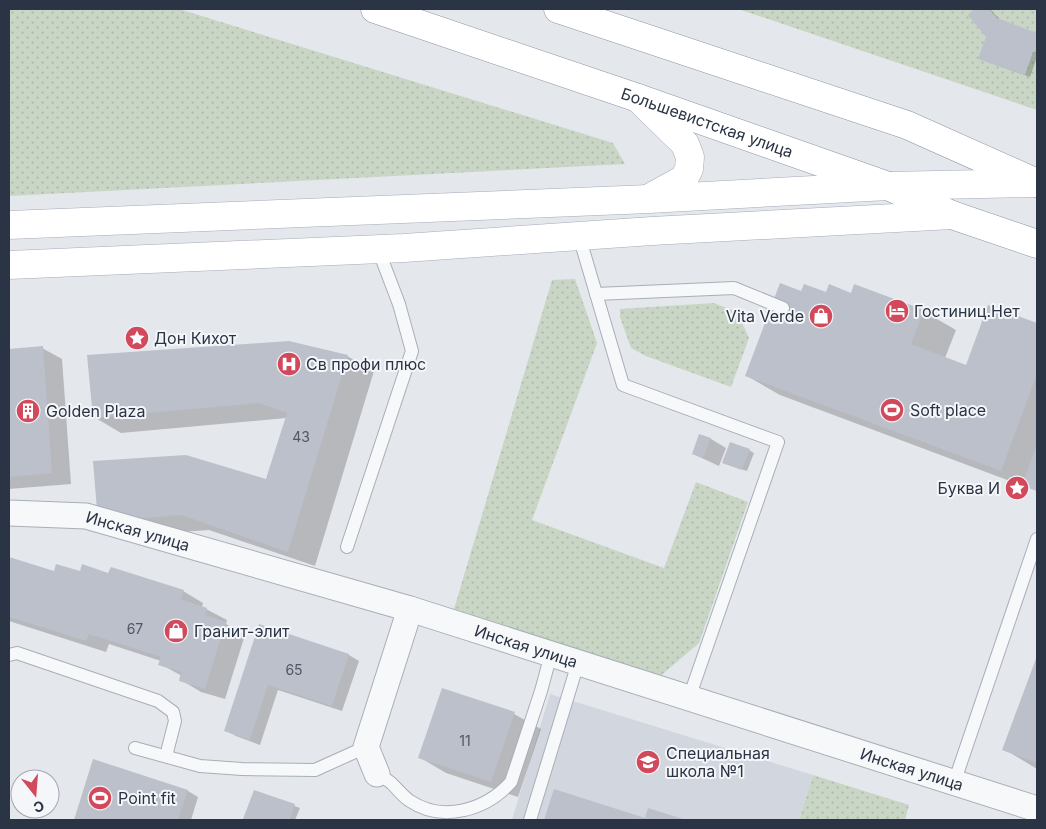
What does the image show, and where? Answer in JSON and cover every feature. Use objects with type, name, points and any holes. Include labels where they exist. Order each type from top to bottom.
[{"type":"main road","name":"Большевистская улица","points":[[375,9],[638,98],[888,186],[952,215],[1037,244]]},
{"type":"main road","points":[[558,9],[907,125],[1036,183]]},
{"type":"main road","points":[[638,98],[685,144],[690,157],[689,169],[684,179],[649,198]]},
{"type":"main road","points":[[9,224],[649,198],[888,186],[1036,183]]},
{"type":"main road","points":[[9,265],[378,249],[952,215]]},
{"type":"street","name":"Инская улица","points":[[9,513],[86,516],[410,609],[1037,810]]},
{"type":"street","points":[[377,774],[366,747],[410,609]]},
{"type":"lane","points":[[579,236],[623,385],[778,442],[690,698]]},
{"type":"lane","points":[[347,547],[412,351],[399,304],[378,249]]},
{"type":"lane","points":[[596,294],[734,288],[783,308]]},
{"type":"lane","points":[[954,783],[1037,539]]},
{"type":"lane","points":[[9,655],[17,653],[158,701],[173,712],[175,721],[166,756]]},
{"type":"lane","points":[[377,774],[390,782],[409,801],[435,812],[455,812],[484,803],[501,793],[511,782],[551,654]]},
{"type":"lane","points":[[530,820],[578,663]]},
{"type":"lane","points":[[136,748],[200,766],[242,769],[314,770],[366,747]]},
{"type":"shaded area","name":"Специальная школа №1","points":[[550,694],[813,775],[799,820],[512,820]]},
{"type":"green space","points":[[9,9],[179,9],[613,143],[625,164],[9,196]]},
{"type":"green space","points":[[738,9],[1037,9],[1037,110]]},
{"type":"green space","points":[[575,279],[597,343],[532,520],[664,568],[696,482],[748,502],[699,643],[657,679],[454,609],[552,280]]},
{"type":"green space","points":[[714,303],[737,312],[749,338],[731,387],[646,356],[631,348],[620,317],[620,309]]},
{"type":"green space","points":[[813,775],[909,805],[905,820],[799,820]]},
{"type":"building","points":[[974,9],[989,9],[997,18],[1034,32],[1037,31],[1037,51],[1033,52],[1025,75],[978,59],[986,37],[968,15]]},
{"type":"building","points":[[780,283],[801,291],[804,284],[826,292],[829,284],[851,293],[854,284],[924,310],[911,344],[966,365],[988,305],[1037,323],[1037,374],[1001,471],[745,376]]},
{"type":"building","points":[[289,341],[348,355],[288,552],[181,515],[98,522],[93,461],[186,455],[266,479],[287,413],[259,403],[93,418],[87,355]]},
{"type":"building","name":"Golden Plaza","points":[[43,346],[52,473],[9,477],[9,349]]},
{"type":"building","points":[[699,434],[711,438],[703,458],[692,454]]},
{"type":"building","points":[[730,442],[750,449],[742,470],[722,463]]},
{"type":"building","points":[[1037,445],[1037,491],[1022,485]]},
{"type":"building","points":[[9,557],[54,571],[56,564],[80,571],[82,564],[108,573],[111,567],[184,590],[181,599],[207,608],[205,615],[226,622],[205,689],[179,681],[181,672],[158,665],[161,657],[89,634],[86,641],[9,617]]},
{"type":"building","points":[[259,624],[349,654],[332,706],[268,685],[250,740],[224,731]]},
{"type":"building","points":[[1037,656],[1037,763],[1002,750]]},
{"type":"building","points":[[442,688],[515,712],[491,782],[418,758]]},
{"type":"building","points":[[93,759],[188,790],[178,820],[74,820]]},
{"type":"building","points":[[554,789],[645,818],[648,808],[686,820],[544,820]]},
{"type":"building","points":[[254,790],[295,804],[290,820],[243,819]]},
{"type":"place","name":"Гостиниц.Нет","points":[[897,311]]},
{"type":"place","name":"Vita Verde","points":[[821,316]]},
{"type":"place","name":"Дон Кихот","points":[[137,338]]},
{"type":"place","name":"Св профи плюс","points":[[289,364]]},
{"type":"place","name":"Soft place","points":[[892,410]]},
{"type":"place","name":"Golden Plaza","points":[[28,411]]},
{"type":"place","name":"Буква И","points":[[1017,488]]},
{"type":"place","name":"Гранит-элит","points":[[176,631]]},
{"type":"place","name":"Специальная школа №1","points":[[648,762]]},
{"type":"place","name":"Point fit","points":[[100,798]]}]
